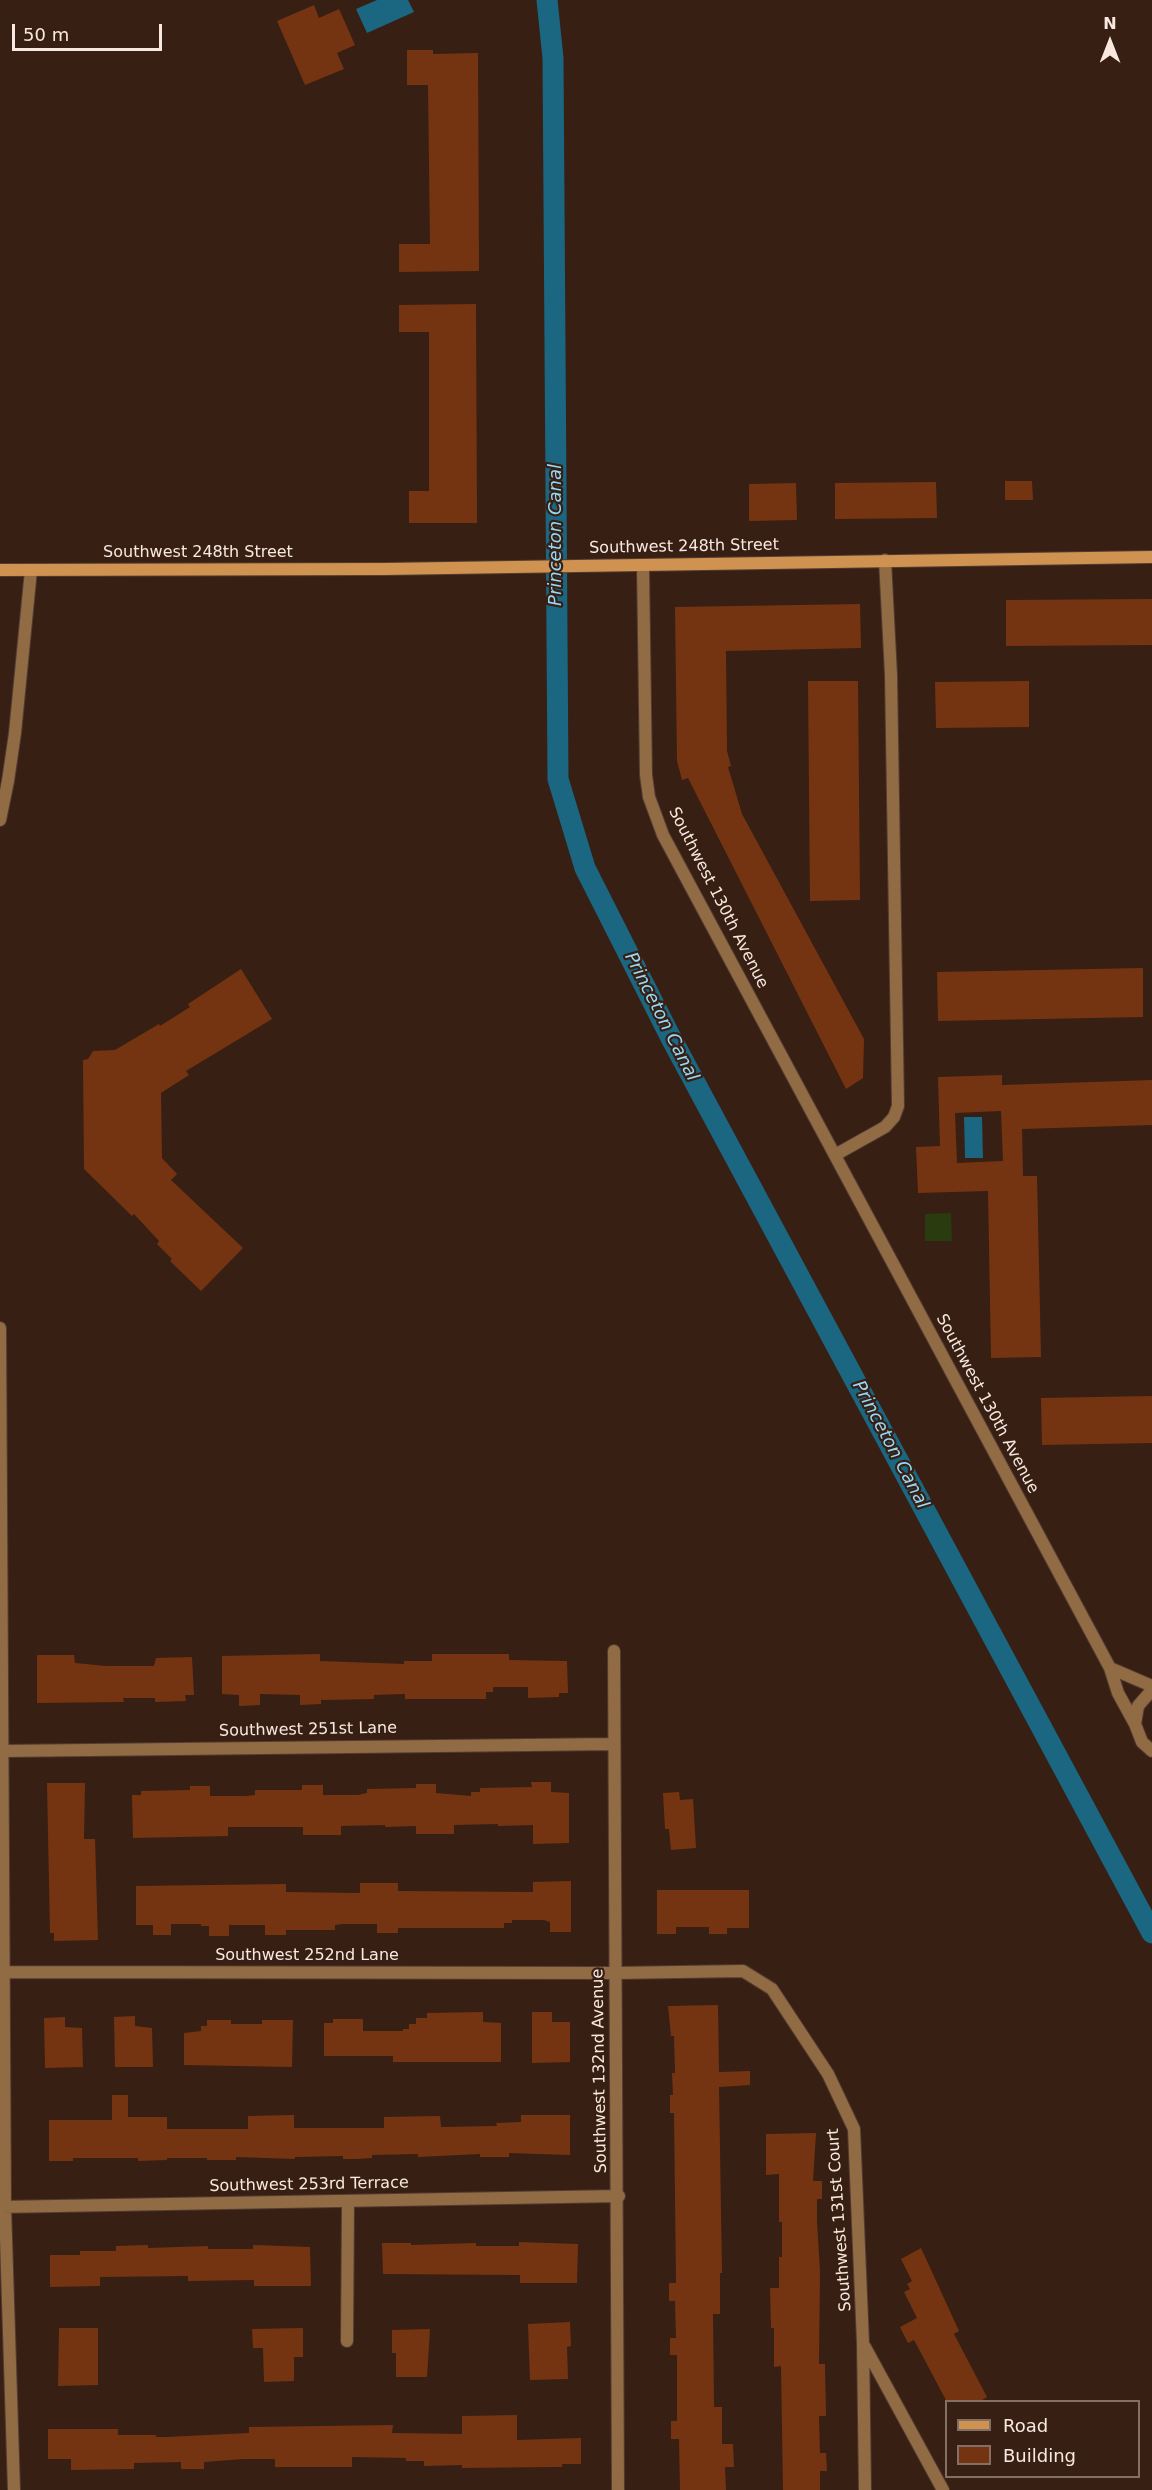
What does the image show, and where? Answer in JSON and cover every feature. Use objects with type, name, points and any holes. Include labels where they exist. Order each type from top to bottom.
[{"type":"street","name":"Southwest 248th Street","points":[[0,570],[643,566],[1152,557]]},
{"type":"street","points":[[835,1155],[885,1127],[894,1117],[898,1106],[891,675],[885,560]]},
{"type":"street","name":"Southwest 130th Avenue","points":[[643,566],[646,775],[656,817],[1110,1668],[1118,1693],[1142,1742],[1152,1751]]},
{"type":"street","points":[[0,820],[15,733],[31,570]]},
{"type":"street","points":[[0,1329],[2,2207],[14,2490]]},
{"type":"street","name":"Southwest 132nd Avenue","points":[[614,1651],[615,1973],[619,2196],[618,2490]]},
{"type":"street","points":[[1110,1668],[1152,1688],[1138,1706],[1135,1724]]},
{"type":"street","name":"Southwest 251st Lane","points":[[2,1751],[614,1744]]},
{"type":"street","name":"Southwest 131st Court","points":[[615,1973],[743,1971],[772,1989],[828,2074],[854,2129],[863,2343],[865,2490]]},
{"type":"street","name":"Southwest 252nd Lane","points":[[2,1972],[615,1973]]},
{"type":"street","name":"Southwest 253rd Terrace","points":[[2,2207],[619,2196]]},
{"type":"street","points":[[347,2342],[348,2201]]},
{"type":"street","points":[[863,2343],[943,2490]]},
{"type":"green space","points":[[951,1213],[952,1241],[925,1241],[925,1214]]},
{"type":"water","points":[[377,0],[408,0],[414,12],[367,33],[356,9]]},
{"type":"water","points":[[964,1117],[982,1117],[983,1158],[965,1158]]},
{"type":"building","points":[[314,5],[319,18],[339,9],[355,45],[337,53],[344,69],[305,85],[277,21]]},
{"type":"building","points":[[407,50],[433,50],[433,54],[478,53],[479,271],[399,272],[399,244],[430,244],[428,85],[407,85]]},
{"type":"building","points":[[476,304],[477,523],[409,523],[409,491],[429,491],[429,332],[399,332],[399,305]]},
{"type":"building","points":[[1005,481],[1032,481],[1033,500],[1005,500]]},
{"type":"building","points":[[936,482],[937,518],[835,519],[835,483]]},
{"type":"building","points":[[796,483],[797,520],[749,521],[749,484]]},
{"type":"building","points":[[1152,599],[1152,645],[1006,646],[1006,600]]},
{"type":"building","points":[[860,604],[861,648],[726,651],[727,751],[731,766],[728,767],[742,814],[864,1039],[863,1078],[846,1089],[688,778],[682,780],[677,761],[675,607]]},
{"type":"building","points":[[808,681],[858,681],[860,900],[810,901]]},
{"type":"building","points":[[1029,681],[1029,727],[936,728],[935,682]]},
{"type":"building","points":[[1143,968],[1143,1017],[938,1021],[937,972]]},
{"type":"building","points":[[241,969],[272,1019],[186,1071],[189,1075],[161,1093],[162,1158],[177,1174],[171,1180],[243,1248],[201,1291],[170,1261],[172,1259],[157,1244],[159,1241],[134,1214],[132,1216],[84,1169],[83,1060],[88,1059],[93,1051],[115,1050],[159,1024],[160,1026],[190,1007],[188,1004]]},
{"type":"building","points":[[1002,1075],[1002,1085],[1152,1080],[1152,1125],[1022,1129],[1023,1176],[1037,1176],[1041,1357],[991,1358],[988,1191],[918,1193],[916,1147],[940,1146],[938,1077]],"holes":[[[1001,1111],[1003,1161],[957,1163],[955,1113]]]},
{"type":"building","points":[[1152,1396],[1152,1443],[1042,1445],[1041,1398]]},
{"type":"building","points":[[320,1654],[320,1661],[404,1664],[404,1661],[432,1661],[432,1654],[509,1654],[509,1660],[567,1661],[568,1693],[559,1693],[559,1697],[528,1698],[528,1687],[493,1687],[493,1692],[486,1692],[486,1699],[405,1699],[405,1694],[374,1695],[374,1699],[321,1700],[321,1704],[300,1705],[300,1695],[260,1694],[260,1705],[239,1706],[239,1695],[222,1694],[222,1656]]},
{"type":"building","points":[[37,1655],[74,1655],[75,1663],[106,1666],[154,1666],[156,1658],[192,1657],[194,1695],[185,1695],[186,1701],[155,1702],[155,1698],[123,1698],[124,1702],[37,1703]]},
{"type":"building","points":[[531,1782],[551,1782],[551,1792],[569,1793],[569,1843],[533,1844],[533,1825],[498,1826],[498,1824],[454,1825],[454,1834],[416,1834],[416,1826],[385,1827],[385,1825],[341,1826],[341,1835],[303,1835],[303,1827],[228,1827],[228,1836],[133,1838],[132,1795],[141,1795],[141,1791],[190,1790],[190,1786],[210,1786],[210,1796],[246,1796],[255,1795],[255,1790],[302,1790],[302,1785],[323,1785],[323,1795],[358,1795],[367,1793],[367,1789],[416,1788],[416,1784],[436,1784],[436,1793],[471,1796],[471,1792],[480,1792],[480,1788],[532,1787]]},
{"type":"building","points":[[47,1783],[85,1783],[84,1839],[95,1839],[98,1940],[54,1941],[54,1933],[50,1933]]},
{"type":"building","points":[[679,1792],[680,1800],[693,1799],[696,1848],[671,1850],[669,1829],[665,1829],[663,1793]]},
{"type":"building","points":[[571,1881],[571,1932],[550,1932],[550,1922],[544,1920],[512,1920],[512,1923],[504,1923],[504,1928],[398,1928],[398,1933],[377,1933],[377,1924],[343,1924],[335,1925],[335,1930],[286,1930],[286,1935],[265,1935],[265,1925],[229,1925],[229,1936],[209,1936],[209,1926],[201,1926],[201,1924],[171,1924],[171,1935],[153,1935],[153,1925],[136,1925],[136,1886],[286,1884],[286,1892],[360,1893],[360,1883],[398,1883],[398,1891],[533,1892],[533,1882]]},
{"type":"building","points":[[657,1890],[749,1890],[749,1928],[727,1928],[727,1934],[709,1934],[709,1927],[676,1927],[676,1934],[657,1934]]},
{"type":"building","points":[[718,2005],[719,2072],[750,2071],[750,2085],[719,2087],[722,2273],[720,2273],[720,2314],[713,2314],[714,2407],[722,2407],[722,2444],[733,2444],[734,2467],[725,2467],[726,2490],[680,2490],[679,2439],[671,2439],[671,2421],[677,2421],[677,2355],[670,2355],[670,2338],[676,2338],[675,2301],[669,2301],[669,2283],[676,2283],[674,2113],[670,2113],[670,2095],[673,2095],[672,2073],[675,2073],[674,2036],[671,2036],[668,2006]]},
{"type":"building","points":[[483,2012],[483,2022],[501,2023],[501,2062],[393,2062],[393,2056],[324,2056],[324,2023],[333,2023],[333,2019],[363,2019],[363,2031],[403,2031],[403,2029],[409,2029],[409,2024],[416,2024],[416,2018],[427,2018],[427,2013]]},
{"type":"building","points":[[532,2012],[552,2012],[552,2022],[570,2022],[570,2062],[532,2063]]},
{"type":"building","points":[[135,2016],[135,2026],[152,2028],[153,2067],[115,2067],[114,2017]]},
{"type":"building","points":[[65,2017],[65,2027],[82,2028],[83,2067],[45,2068],[44,2018]]},
{"type":"building","points":[[207,2020],[231,2020],[231,2024],[262,2024],[262,2020],[293,2020],[292,2067],[184,2065],[184,2033],[201,2031],[201,2026],[207,2026]]},
{"type":"building","points":[[112,2095],[128,2095],[128,2117],[167,2117],[167,2129],[248,2129],[248,2116],[294,2115],[294,2128],[384,2128],[384,2117],[440,2116],[441,2127],[497,2126],[496,2123],[521,2122],[521,2115],[570,2115],[570,2155],[509,2153],[509,2157],[480,2157],[480,2154],[418,2157],[418,2154],[372,2155],[372,2158],[357,2159],[343,2159],[343,2156],[295,2157],[295,2159],[236,2157],[236,2160],[167,2158],[167,2160],[138,2161],[138,2158],[73,2158],[73,2161],[49,2161],[49,2120],[112,2120]]},
{"type":"building","points":[[816,2133],[813,2181],[822,2181],[822,2199],[817,2199],[820,2271],[819,2364],[825,2364],[826,2416],[819,2416],[820,2453],[826,2453],[827,2471],[820,2471],[820,2490],[783,2490],[781,2366],[774,2367],[774,2328],[771,2328],[770,2288],[779,2288],[782,2222],[779,2222],[779,2174],[766,2175],[766,2134]]},
{"type":"building","points":[[519,2242],[578,2244],[577,2283],[520,2283],[520,2275],[383,2274],[382,2243],[411,2243],[411,2245],[476,2243],[476,2246],[519,2246]]},
{"type":"building","points":[[148,2245],[148,2248],[208,2246],[208,2249],[253,2249],[253,2245],[310,2247],[311,2286],[254,2286],[254,2280],[188,2281],[188,2276],[100,2277],[100,2286],[50,2287],[50,2255],[80,2255],[80,2251],[116,2251],[116,2246]]},
{"type":"building","points":[[921,2248],[959,2331],[954,2334],[987,2397],[982,2400],[946,2400],[914,2340],[908,2343],[900,2327],[917,2318],[904,2292],[910,2289],[907,2284],[912,2281],[901,2259]]},
{"type":"building","points":[[570,2322],[571,2346],[567,2347],[568,2379],[530,2380],[528,2324]]},
{"type":"building","points":[[59,2328],[98,2328],[98,2385],[58,2386]]},
{"type":"building","points":[[303,2328],[303,2357],[294,2357],[294,2381],[264,2382],[263,2348],[253,2348],[252,2329]]},
{"type":"building","points":[[430,2329],[427,2377],[396,2377],[396,2353],[392,2353],[392,2330]]},
{"type":"building","points":[[517,2415],[517,2440],[581,2438],[581,2464],[562,2464],[562,2467],[462,2468],[462,2465],[424,2466],[424,2461],[406,2461],[406,2458],[352,2457],[352,2467],[275,2467],[275,2459],[243,2459],[204,2462],[204,2469],[181,2469],[181,2462],[134,2463],[134,2469],[71,2470],[71,2459],[48,2459],[48,2429],[118,2429],[118,2435],[166,2437],[249,2433],[249,2427],[393,2425],[392,2433],[462,2434],[462,2416]]},
{"type":"waterway","name":"Princeton Canal","points":[[547,0],[553,58],[558,779],[585,868],[671,1038],[1152,1933]]}]
